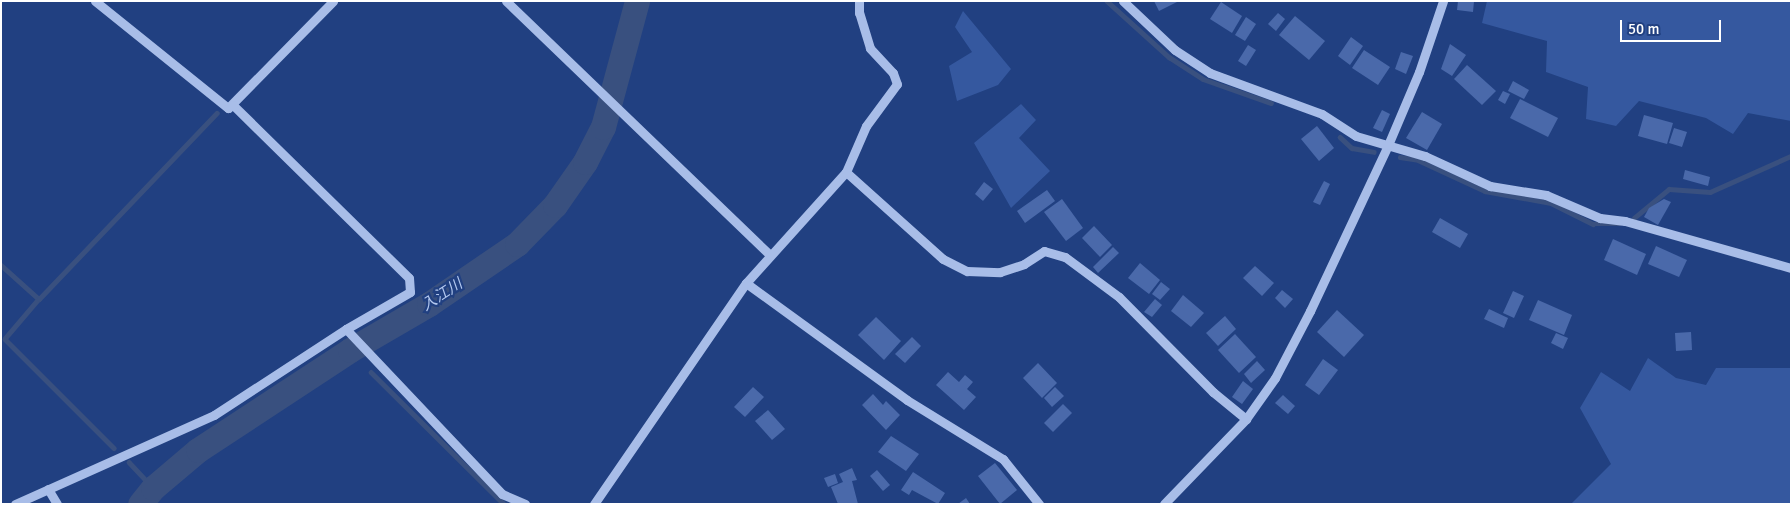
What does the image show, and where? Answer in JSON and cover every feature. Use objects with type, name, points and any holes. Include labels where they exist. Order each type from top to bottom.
[{"type":"street","points":[[95,1],[222,106],[228,108],[333,1]]},
{"type":"street","points":[[506,1],[769,254]]},
{"type":"street","points":[[594,504],[746,283],[769,254],[846,172],[866,126],[897,84],[893,72],[870,48],[859,13],[859,1]]},
{"type":"street","points":[[1123,1],[1175,50],[1210,73],[1322,114],[1356,136],[1425,156],[1490,186],[1546,195],[1600,218],[1626,221],[1791,268]]},
{"type":"street","points":[[1164,504],[1246,420],[1276,378],[1310,311],[1388,145],[1419,72],[1443,1]]},
{"type":"street","points":[[15,504],[214,415],[405,298],[410,292],[409,278],[233,105]]},
{"type":"street","points":[[846,172],[943,259],[967,271],[1000,272],[1024,264],[1044,251],[1066,256],[1119,297],[1213,392],[1246,420]]},
{"type":"street","points":[[746,283],[907,400],[1003,458],[1040,504]]},
{"type":"street","points":[[348,332],[502,494],[525,504]]},
{"type":"street","points":[[48,489],[57,504]]},
{"type":"shaded area","points":[[1487,1],[1791,1],[1791,121],[1748,113],[1733,134],[1706,118],[1639,101],[1616,126],[1586,119],[1588,87],[1546,72],[1547,41],[1482,23]]},
{"type":"shaded area","points":[[963,11],[1011,69],[998,85],[957,101],[949,66],[972,52],[955,27]]},
{"type":"shaded area","points":[[1021,104],[1036,120],[1019,138],[1050,171],[1011,208],[974,143]]},
{"type":"shaded area","points":[[1648,358],[1676,378],[1706,385],[1716,368],[1791,368],[1791,504],[1571,504],[1611,464],[1580,408],[1601,372],[1630,391]]},
{"type":"building","points":[[1154,1],[1179,1],[1159,11]]},
{"type":"building","points":[[1458,1],[1474,1],[1473,12],[1457,10]]},
{"type":"building","points":[[1221,2],[1242,16],[1232,33],[1210,19]]},
{"type":"building","points":[[1278,13],[1285,19],[1276,31],[1268,24]]},
{"type":"building","points":[[1295,16],[1325,41],[1309,60],[1279,35]]},
{"type":"building","points":[[1246,17],[1256,24],[1245,41],[1235,35]]},
{"type":"building","points":[[1351,37],[1363,46],[1350,65],[1338,56]]},
{"type":"building","points":[[1450,44],[1466,55],[1452,76],[1441,69]]},
{"type":"building","points":[[1248,45],[1256,50],[1246,66],[1238,61]]},
{"type":"building","points":[[1364,50],[1390,67],[1378,85],[1352,68]]},
{"type":"building","points":[[1401,52],[1413,56],[1406,74],[1395,69]]},
{"type":"building","points":[[1467,65],[1496,91],[1482,105],[1454,79]]},
{"type":"building","points":[[1513,81],[1529,90],[1524,99],[1508,91]]},
{"type":"building","points":[[1503,91],[1510,94],[1505,104],[1498,100]]},
{"type":"building","points":[[1520,99],[1558,118],[1548,137],[1510,118]]},
{"type":"building","points":[[1382,110],[1390,114],[1382,132],[1373,128]]},
{"type":"building","points":[[1422,112],[1442,124],[1427,150],[1406,138]]},
{"type":"building","points":[[1644,115],[1673,123],[1667,144],[1638,136]]},
{"type":"building","points":[[1317,126],[1334,148],[1319,161],[1301,139]]},
{"type":"building","points":[[1674,128],[1687,132],[1682,147],[1669,143]]},
{"type":"building","points":[[1685,170],[1710,177],[1708,186],[1683,179]]},
{"type":"building","points":[[1324,181],[1330,184],[1320,205],[1313,202]]},
{"type":"building","points":[[984,182],[993,189],[983,201],[975,194]]},
{"type":"building","points":[[1047,190],[1055,201],[1025,223],[1017,211]]},
{"type":"building","points":[[1062,199],[1083,228],[1066,241],[1044,212]]},
{"type":"building","points":[[1664,199],[1671,202],[1658,225],[1644,217],[1649,208]]},
{"type":"building","points":[[1440,218],[1468,234],[1460,248],[1432,232]]},
{"type":"building","points":[[1094,226],[1112,245],[1100,257],[1082,238]]},
{"type":"building","points":[[1613,239],[1646,254],[1637,275],[1604,260]]},
{"type":"building","points":[[1656,246],[1687,260],[1679,277],[1648,264]]},
{"type":"building","points":[[1113,247],[1119,253],[1098,273],[1093,267]]},
{"type":"building","points":[[1140,263],[1160,280],[1149,294],[1128,278]]},
{"type":"building","points":[[1255,266],[1274,283],[1262,296],[1243,278]]},
{"type":"building","points":[[1161,282],[1170,289],[1160,300],[1152,294]]},
{"type":"building","points":[[1282,290],[1293,299],[1285,308],[1275,298]]},
{"type":"building","points":[[1513,291],[1524,296],[1514,318],[1503,313]]},
{"type":"building","points":[[1183,295],[1204,313],[1191,327],[1171,311]]},
{"type":"building","points":[[1155,299],[1162,305],[1152,317],[1144,312]]},
{"type":"building","points":[[1538,300],[1572,315],[1564,335],[1529,320]]},
{"type":"building","points":[[1489,309],[1508,318],[1504,328],[1484,319]]},
{"type":"building","points":[[1337,310],[1364,335],[1344,357],[1317,332]]},
{"type":"building","points":[[1225,316],[1236,329],[1218,346],[1206,333]]},
{"type":"building","points":[[876,317],[901,341],[884,360],[858,335]]},
{"type":"building","points":[[1691,332],[1692,350],[1676,351],[1675,333]]},
{"type":"building","points":[[1556,333],[1568,338],[1563,349],[1551,343]]},
{"type":"building","points":[[1235,334],[1256,357],[1239,373],[1218,350]]},
{"type":"building","points":[[912,337],[921,346],[905,363],[895,354]]},
{"type":"building","points":[[1323,359],[1338,370],[1319,395],[1305,385]]},
{"type":"building","points":[[1257,361],[1265,370],[1251,383],[1244,374]]},
{"type":"building","points":[[1038,363],[1057,383],[1042,398],[1023,378]]},
{"type":"building","points":[[948,372],[959,382],[965,375],[973,382],[967,389],[976,397],[964,410],[936,385]]},
{"type":"building","points":[[1243,381],[1253,389],[1242,404],[1232,397]]},
{"type":"building","points":[[753,387],[764,397],[745,417],[734,407]]},
{"type":"building","points":[[1055,387],[1064,396],[1052,407],[1044,398]]},
{"type":"building","points":[[873,394],[883,405],[886,401],[900,415],[886,430],[862,405]]},
{"type":"building","points":[[1283,395],[1295,406],[1288,414],[1275,403]]},
{"type":"building","points":[[1063,404],[1072,413],[1053,432],[1044,423]]},
{"type":"building","points":[[768,410],[785,429],[772,440],[755,421]]},
{"type":"building","points":[[891,436],[919,454],[906,471],[878,452]]},
{"type":"building","points":[[995,463],[1017,490],[1000,504],[978,476]]},
{"type":"building","points":[[852,468],[857,480],[852,481],[858,504],[838,504],[831,487],[843,482],[839,474]]},
{"type":"building","points":[[877,470],[890,485],[883,491],[870,476]]},
{"type":"building","points":[[913,472],[945,493],[938,504],[912,490],[909,495],[901,490]]},
{"type":"building","points":[[835,474],[838,483],[828,487],[824,478]]},
{"type":"building","points":[[966,498],[970,504],[958,504]]},
{"type":"waterway","name":"入江川","points":[[140,504],[153,488],[198,450],[350,350],[429,304],[517,244],[555,205],[585,162],[603,127],[637,1]]},
{"type":"waterway","points":[[1107,1],[1169,57],[1203,79],[1271,103]]},
{"type":"waterway","points":[[39,299],[217,113]]},
{"type":"waterway","points":[[1340,137],[1352,148],[1374,152]]},
{"type":"waterway","points":[[1634,218],[1669,189],[1710,192],[1791,156]]},
{"type":"waterway","points":[[1400,157],[1418,160],[1485,191],[1551,203],[1593,224],[1620,224]]},
{"type":"waterway","points":[[1,265],[39,299],[5,339],[114,448]]},
{"type":"waterway","points":[[371,372],[504,504]]},
{"type":"waterway","points":[[129,462],[153,488]]}]
